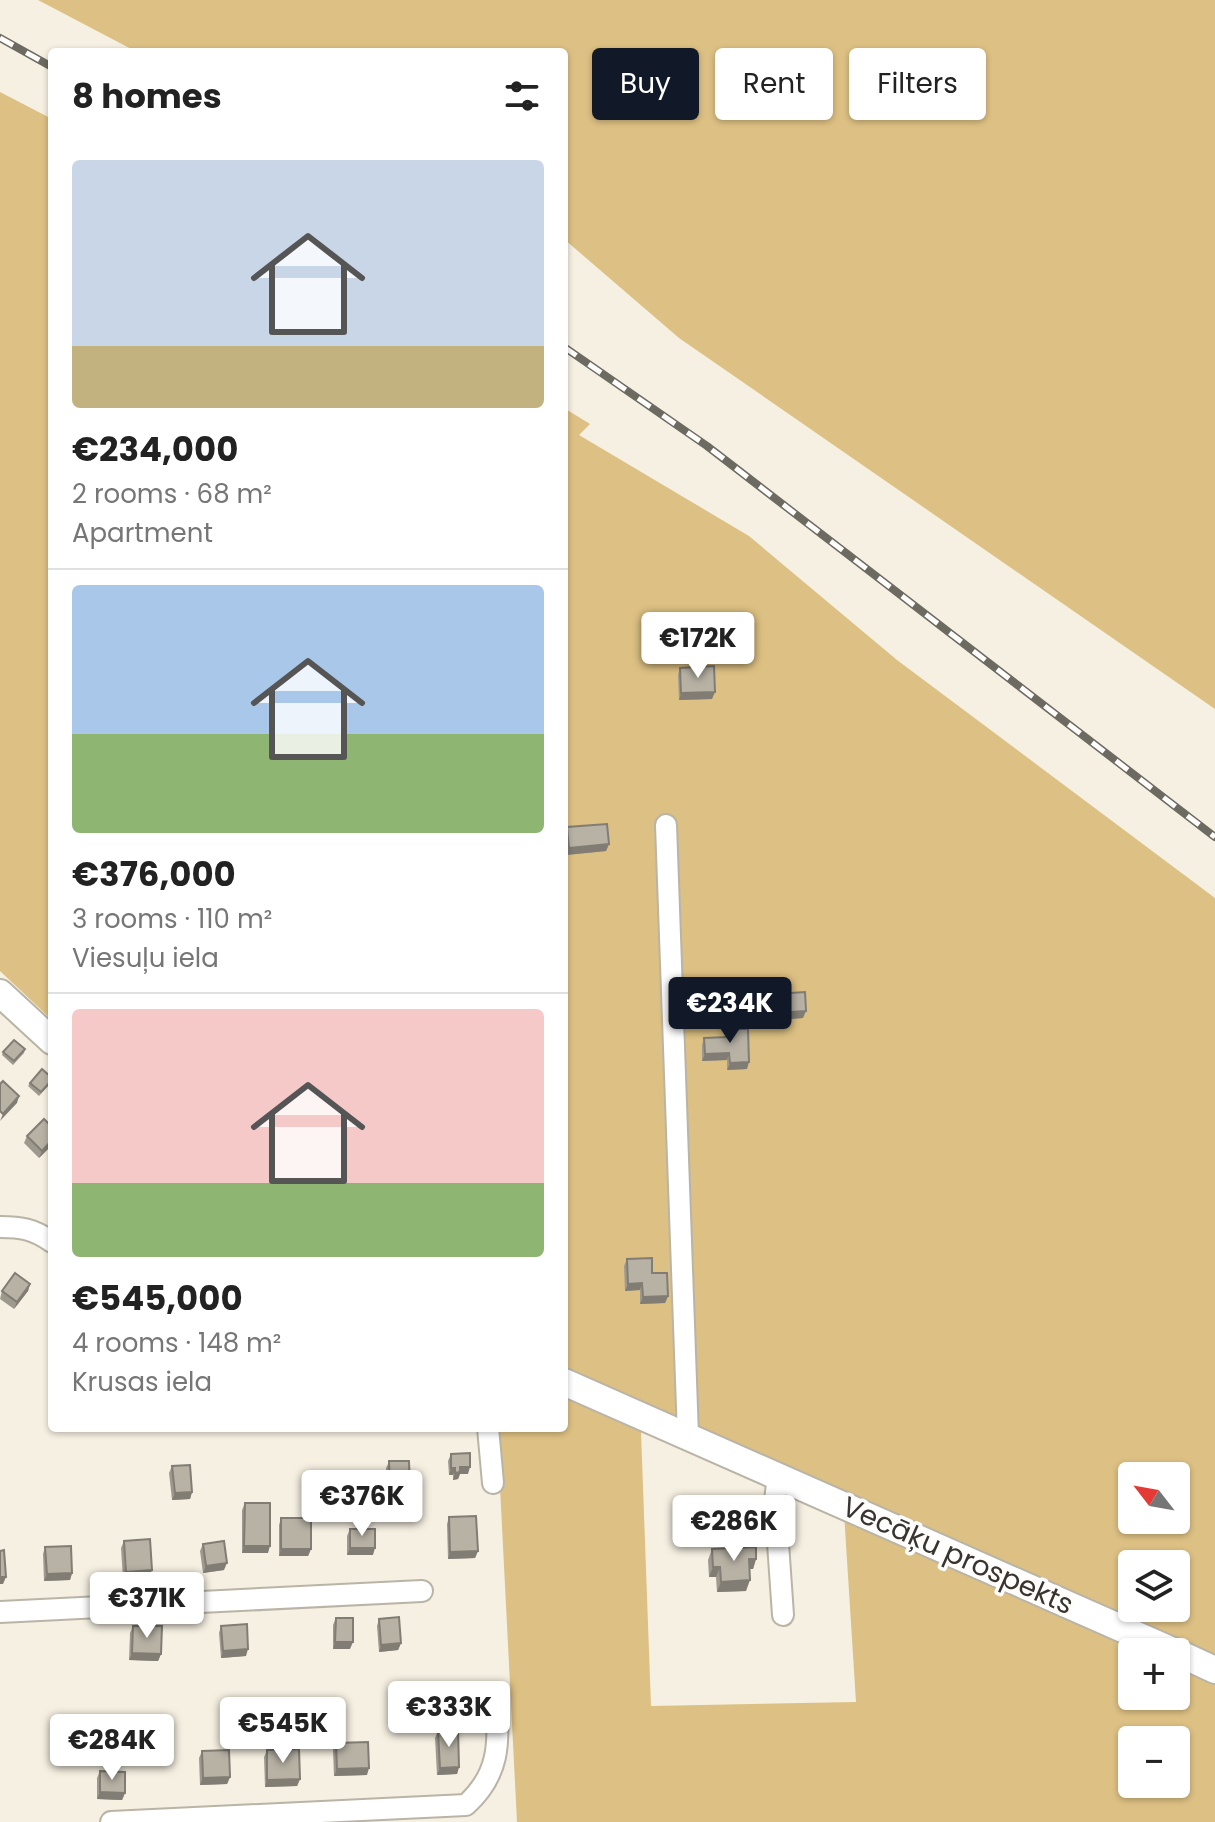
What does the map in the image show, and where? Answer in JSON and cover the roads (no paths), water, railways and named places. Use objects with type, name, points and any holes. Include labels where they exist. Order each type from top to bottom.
[{"type":"main road","points":[[0,993],[48,1037]]},
{"type":"main road","name":"Vecāķu prospekts","points":[[568,1384],[1144,1638]]},
{"type":"main road","name":"Vecāķu prospekts","points":[[1190,1658],[1215,1670]]},
{"type":"street","points":[[666,825],[688,1436]]},
{"type":"street","points":[[0,1227],[24,1227],[48,1239]]},
{"type":"street","points":[[488,1432],[493,1483]]},
{"type":"street","points":[[778,1476],[775,1500],[783,1615]]},
{"type":"street","points":[[0,1612],[422,1591]]},
{"type":"street","points":[[111,1822],[466,1805],[483,1789],[493,1768],[498,1742],[496,1693]]},
{"type":"railway","points":[[0,38],[48,65]]},
{"type":"railway","points":[[568,350],[707,446],[1215,837]]}]
